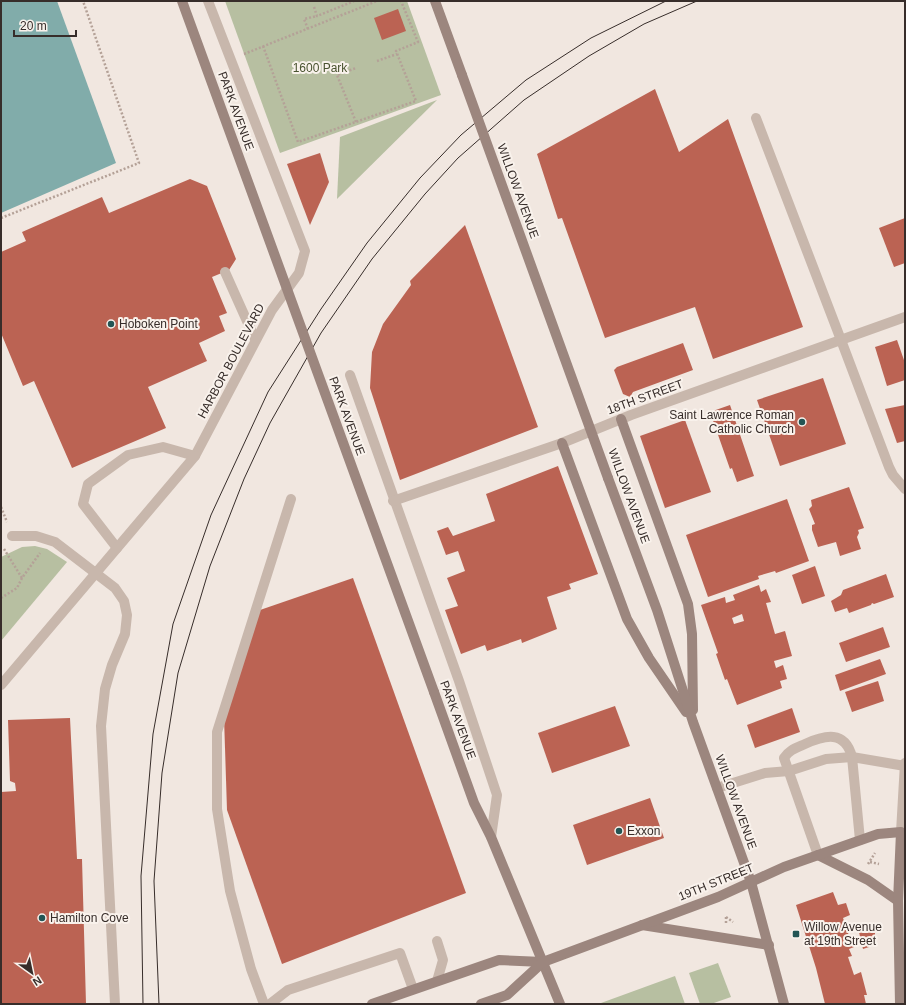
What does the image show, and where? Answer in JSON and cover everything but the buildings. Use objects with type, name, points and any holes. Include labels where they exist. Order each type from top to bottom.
[{"type":"main road","name":"PARK AVENUE","points":[[182,1],[474,803],[492,838],[560,1004]]},
{"type":"main road","name":"WILLOW AVENUE","points":[[435,1],[657,610],[693,722],[751,882],[784,1004]]},
{"type":"main road","points":[[621,419],[688,604],[692,634],[693,722]]},
{"type":"main road","points":[[562,443],[626,616],[649,658],[693,722]]},
{"type":"main road","points":[[900,1004],[898,901],[901,832]]},
{"type":"main road","name":"19TH STREET","points":[[481,1004],[507,995],[543,962],[718,897],[784,867],[878,834],[901,832]]},
{"type":"main road","points":[[818,855],[868,880],[898,901]]},
{"type":"main road","points":[[640,925],[769,945]]},
{"type":"main road","name":"19TH STREET","points":[[372,1004],[437,980],[500,960],[543,962]]},
{"type":"street","name":"HARBOR BOULEVARD","points":[[1,685],[195,456],[272,310],[299,273],[305,251],[208,1]]},
{"type":"street","points":[[756,118],[889,467],[895,478],[905,489]]},
{"type":"street","points":[[225,272],[256,339]]},
{"type":"street","name":"18TH STREET","points":[[393,501],[562,443],[621,419],[905,317]]},
{"type":"street","name":"PARK AVENUE","points":[[350,376],[393,501],[459,681],[497,795],[492,838]]},
{"type":"street","points":[[116,548],[83,504],[88,484],[128,455],[164,447],[195,456]]},
{"type":"street","points":[[264,1004],[251,969],[230,891],[217,809],[217,732],[291,499]]},
{"type":"street","points":[[12,536],[36,536],[55,542],[115,588],[124,601],[127,615],[125,634],[112,665],[105,689],[101,726],[115,1004]]},
{"type":"street","points":[[818,855],[784,758],[788,751],[828,736],[840,738],[850,748],[860,840]]},
{"type":"street","points":[[717,788],[765,773],[789,771],[826,759],[852,757],[905,764],[901,832]]},
{"type":"street","points":[[437,940],[443,960],[437,980]]},
{"type":"street","points":[[270,1004],[288,990],[400,952],[413,989]]},
{"type":"path","points":[[1,218],[139,163],[83,1]]},
{"type":"path","points":[[308,28],[304,20],[354,1]]},
{"type":"path","points":[[230,59],[377,1]]},
{"type":"path","points":[[263,46],[298,142],[416,101],[396,51],[418,42],[401,1]]},
{"type":"path","points":[[314,7],[317,16]]},
{"type":"path","points":[[377,61],[397,54]]},
{"type":"path","points":[[356,68],[337,75],[356,122]]},
{"type":"path","points":[[1,598],[17,588],[22,578],[49,540]]},
{"type":"path","points":[[2,546],[22,578]]},
{"type":"path","points":[[875,853],[870,862],[879,864]]},
{"type":"path","points":[[726,917],[733,922]]},
{"type":"green space","name":"1600 Park","points":[[225,1],[407,1],[441,95],[280,153]]},
{"type":"green space","points":[[437,100],[337,199],[340,137]]},
{"type":"green space","points":[[35,546],[47,549],[67,562],[1,641],[1,557],[22,547]]},
{"type":"green space","points":[[718,963],[731,997],[711,1004],[700,1004],[689,973]]},
{"type":"green space","points":[[675,976],[685,1004],[601,1003]]},
{"type":"water","points":[[1,1],[57,1],[116,163],[1,213]]},
{"type":"tram line","points":[[143,1004],[141,876],[153,734],[173,624],[211,515],[268,392],[321,309],[367,243],[420,178],[461,135],[526,80],[591,38],[666,1]]},
{"type":"tram line","points":[[159,1004],[154,881],[162,773],[178,673],[210,566],[244,479],[270,423],[321,333],[372,259],[425,194],[458,158],[524,100],[589,56],[644,24],[697,1]]},
{"type":"place","name":"Hoboken Point","points":[[111,324]]},
{"type":"place","name":"Saint Lawrence Roman Catholic Church","points":[[802,422]]},
{"type":"place","name":"Exxon","points":[[619,831]]},
{"type":"place","name":"Hamilton Cove","points":[[42,918]]},
{"type":"place","name":"Willow Avenue at 19th Street","points":[[796,934]]}]
